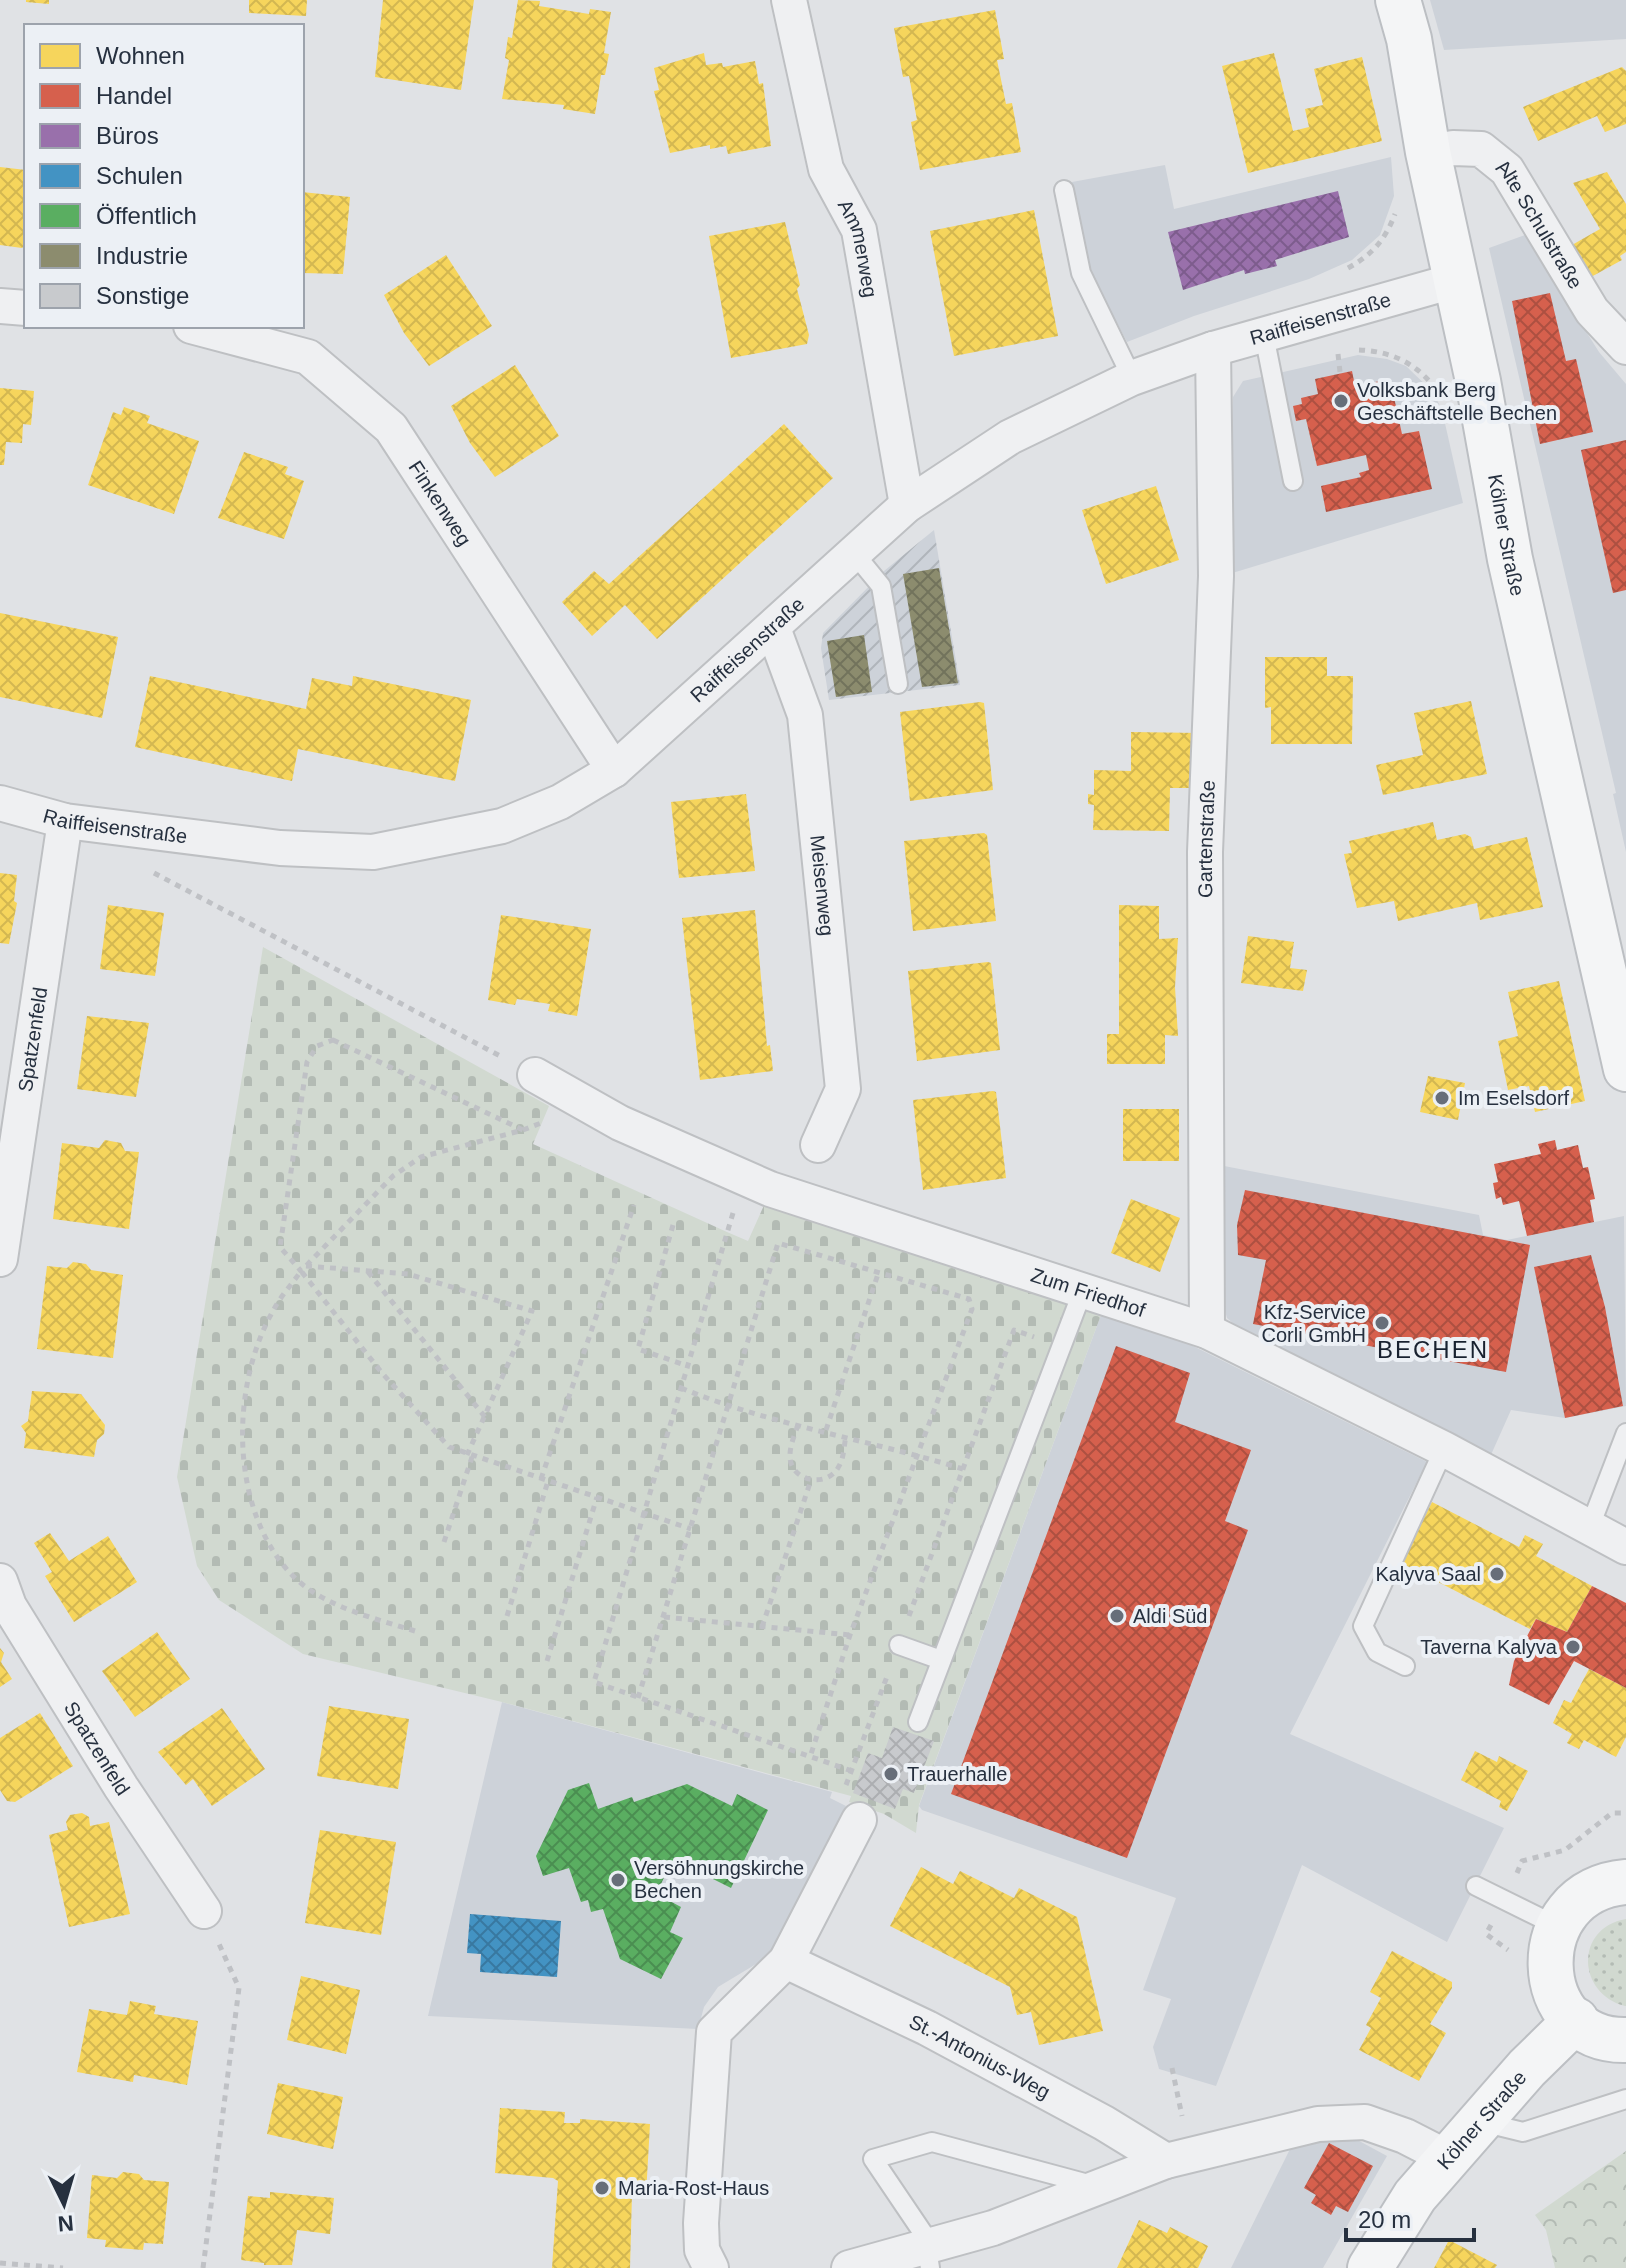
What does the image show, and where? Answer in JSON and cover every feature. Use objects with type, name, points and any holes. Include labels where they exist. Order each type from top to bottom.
[{"type":"main road","name":"Kölner Straße","points":[[1398,0],[1409,39],[1428,152],[1478,381],[1510,559],[1626,1069]]},
{"type":"main road","points":[[1626,1882],[1608,1884],[1572,1905],[1557,1926],[1549,1964],[1552,1985],[1576,2020],[1596,2034],[1626,2040]]},
{"type":"main road","name":"Kölner Straße","points":[[1370,2268],[1415,2196],[1479,2122],[1576,2020]]},
{"type":"street","name":"Ammerweg","points":[[789,0],[826,169],[859,230],[907,505]]},
{"type":"street","name":"Alte Schulstraße","points":[[1428,152],[1453,148],[1481,149],[1507,170],[1592,311],[1626,347]]},
{"type":"street","name":"Raiffeisenstraße","points":[[0,803],[65,821],[280,848],[373,852],[502,826],[560,802],[614,770],[907,505],[1010,437],[1132,378],[1213,349],[1457,280]]},
{"type":"street","points":[[0,306],[24,308]]},
{"type":"street","name":"Finkenweg","points":[[199,328],[308,357],[391,428],[614,770]]},
{"type":"street","name":"Gartenstraße","points":[[1207,1331],[1205,852],[1216,576],[1213,349]]},
{"type":"street","name":"Meisenweg","points":[[773,628],[805,715],[843,1089],[818,1145]]},
{"type":"street","name":"Spatzenfeld","points":[[0,1259],[65,821]]},
{"type":"street","name":"Zum Friedhof","points":[[535,1075],[620,1123],[770,1189],[1207,1331],[1444,1449],[1626,1547]]},
{"type":"street","name":"Spatzenfeld","points":[[0,1581],[9,1606],[105,1761],[204,1911]]},
{"type":"street","points":[[711,2268],[702,2250],[701,2223],[714,2032],[786,1961],[859,1820]]},
{"type":"street","name":"St.-Antonius-Weg","points":[[786,1961],[927,2028],[1178,2159]]},
{"type":"street","points":[[849,2268],[929,2259],[1178,2159],[1318,2124],[1365,2122],[1405,2136],[1448,2158]]},
{"type":"lane","points":[[1064,190],[1081,273],[1132,378]]},
{"type":"lane","points":[[1264,335],[1293,481]]},
{"type":"lane","points":[[854,553],[881,586],[898,684]]},
{"type":"lane","points":[[918,1722],[1083,1290]]},
{"type":"lane","points":[[1589,1529],[1626,1433]]},
{"type":"lane","points":[[1405,1666],[1377,1652],[1363,1626],[1444,1449]]},
{"type":"lane","points":[[899,1645],[941,1660]]},
{"type":"lane","points":[[1476,1886],[1557,1926]]},
{"type":"lane","points":[[1479,2122],[1523,2132],[1626,2099]]},
{"type":"lane","points":[[929,2259],[925,2236],[873,2159],[932,2142],[1103,2188]]},
{"type":"path","points":[[1271,369],[1361,350],[1384,352],[1423,373],[1439,392],[1478,381]]},
{"type":"path","points":[[1338,354],[1340,372]]},
{"type":"path","points":[[145,867],[171,885],[535,1075]]},
{"type":"path","points":[[415,1631],[346,1608],[316,1593],[294,1577],[280,1560],[260,1524],[249,1485],[243,1434],[247,1384],[273,1309],[303,1268],[393,1176],[421,1157],[523,1130],[333,1040],[317,1046],[307,1062],[280,1247],[303,1268],[431,1431],[449,1447],[691,1529]]},
{"type":"path","points":[[745,1177],[594,1682],[852,1771],[1014,1330],[1061,1346]]},
{"type":"path","points":[[507,1616],[545,1480],[634,1205]]},
{"type":"path","points":[[673,1225],[638,1349],[688,1366]]},
{"type":"path","points":[[638,1698],[778,1243],[879,1271],[973,1303],[850,1635],[810,1757]]},
{"type":"path","points":[[303,1268],[408,1274],[532,1311],[469,1456],[444,1542]]},
{"type":"path","points":[[826,1430],[879,1271]]},
{"type":"path","points":[[368,1272],[485,1417]]},
{"type":"path","points":[[681,1388],[728,1408],[826,1430],[963,1469]]},
{"type":"path","points":[[798,1425],[790,1455],[792,1465],[799,1476],[811,1480],[822,1480],[839,1466],[846,1436]]},
{"type":"path","points":[[762,1627],[811,1480]]},
{"type":"path","points":[[547,1661],[597,1497]]},
{"type":"path","points":[[664,1617],[850,1635]]},
{"type":"path","points":[[203,2268],[239,1988],[204,1911]]},
{"type":"path","points":[[1172,2068],[1178,2159]]},
{"type":"path","points":[[0,2263],[63,2268]]},
{"type":"shaded area","points":[[1430,0],[1626,0],[1626,39],[1444,50]]},
{"type":"shaded area","points":[[1391,157],[1394,196],[1380,235],[1352,260],[1309,279],[1194,316],[1127,342],[1089,270],[1072,182],[1165,165],[1174,209]]},
{"type":"shaded area","points":[[1525,235],[1599,352],[1626,384],[1626,852],[1613,794],[1616,793],[1489,248]]},
{"type":"shaded area","points":[[1358,355],[1387,359],[1406,366],[1433,392],[1442,410],[1463,503],[1229,574],[1233,397],[1243,381]]},
{"type":"shaded area","points":[[934,530],[960,685],[829,700],[821,648],[823,633],[884,571]]},
{"type":"shaded area","points":[[1219,1165],[1479,1215],[1483,1235],[1507,1240],[1624,1216],[1626,1406],[1565,1418],[1511,1410],[1490,1457],[1244,1333],[1227,1318],[1221,1295]]},
{"type":"shaded area","points":[[1101,1315],[1191,1345],[1427,1462],[1290,1734],[1504,1828],[1447,1942],[1302,1865],[1216,2086],[1159,2069],[1153,2047],[1171,1999],[1143,1990],[1176,1898],[922,1810],[919,1806]]},
{"type":"shaded area","points":[[502,1702],[832,1792],[830,1798],[846,1806],[775,1946],[766,1958],[718,1987],[704,2007],[698,2029],[428,2016]]},
{"type":"shaded area","points":[[1327,2136],[1350,2136],[1387,2156],[1323,2268],[1231,2268],[1291,2147]]},
{"type":"green space","points":[[263,947],[549,1106],[533,1144],[727,1232],[748,1241],[765,1203],[1101,1315],[919,1805],[916,1833],[884,1814],[849,1802],[851,1796],[502,1702],[303,1654],[219,1600],[197,1566],[177,1477]]},
{"type":"green space","points":[[1626,1919],[1625,2006],[1609,1999],[1598,1989],[1588,1961],[1590,1947],[1597,1935],[1609,1925]]},
{"type":"green space","points":[[1626,2151],[1626,2268],[1555,2268],[1546,2230],[1535,2215]]},
{"type":"building: Wohnen","points":[[49,0],[49,4],[26,2]]},
{"type":"building: Wohnen","points":[[249,0],[307,0],[306,16],[249,13]]},
{"type":"building: Wohnen","points":[[383,0],[474,0],[461,90],[375,77]]},
{"type":"building: Wohnen","points":[[518,0],[540,1],[539,6],[589,14],[590,9],[611,12],[604,53],[609,54],[605,75],[601,75],[595,114],[563,109],[564,105],[502,99],[509,60],[505,58],[508,37],[512,38]]},
{"type":"building: Wohnen","points":[[995,10],[1004,59],[997,60],[1006,104],[1012,103],[1021,152],[920,170],[911,122],[917,120],[909,76],[903,77],[894,28]]},
{"type":"building: Wohnen","points":[[704,53],[706,65],[722,63],[723,67],[755,61],[759,84],[763,83],[771,146],[728,154],[726,146],[710,149],[710,145],[670,153],[654,91],[659,90],[654,68]]},
{"type":"building: Wohnen","points":[[1274,53],[1293,131],[1309,127],[1305,109],[1323,105],[1314,69],[1362,57],[1382,141],[1248,173],[1222,66]]},
{"type":"building: Wohnen","points":[[1622,67],[1626,71],[1626,124],[1605,132],[1597,116],[1538,141],[1523,107]]},
{"type":"building: Wohnen","points":[[0,167],[24,170],[24,246],[0,245]]},
{"type":"building: Wohnen","points":[[1607,172],[1626,204],[1626,252],[1620,256],[1622,260],[1591,277],[1572,245],[1600,229],[1573,183]]},
{"type":"building: Wohnen","points":[[304,192],[350,197],[343,274],[304,273]]},
{"type":"building: Wohnen","points":[[1034,210],[1058,336],[954,356],[930,231]]},
{"type":"building: Wohnen","points":[[785,222],[800,285],[797,289],[809,335],[807,344],[731,358],[709,236]]},
{"type":"building: Wohnen","points":[[446,255],[492,326],[429,366],[404,333],[384,295]]},
{"type":"building: Wohnen","points":[[515,365],[559,436],[495,477],[470,443],[451,406]]},
{"type":"building: Wohnen","points":[[0,388],[34,391],[31,425],[23,424],[22,443],[6,442],[4,465],[0,465]]},
{"type":"building: Wohnen","points":[[124,407],[150,416],[147,423],[199,441],[174,514],[88,485],[113,412],[121,415]]},
{"type":"building: Wohnen","points":[[784,424],[833,478],[657,639],[625,605],[592,636],[562,602],[594,571],[609,584]]},
{"type":"building: Wohnen","points":[[244,452],[288,467],[285,474],[304,481],[284,539],[218,518]]},
{"type":"building: Wohnen","points":[[1156,486],[1179,560],[1106,584],[1082,510]]},
{"type":"building: Wohnen","points":[[0,613],[118,637],[102,718],[0,697]]},
{"type":"building: Wohnen","points":[[1265,657],[1327,657],[1327,676],[1353,676],[1352,744],[1271,744],[1271,707],[1265,708]]},
{"type":"building: Wohnen","points":[[150,676],[306,709],[312,678],[352,686],[353,676],[471,700],[455,781],[298,749],[292,781],[135,747]]},
{"type":"building: Wohnen","points":[[1471,701],[1487,774],[1383,795],[1376,765],[1423,755],[1414,713]]},
{"type":"building: Wohnen","points":[[984,703],[993,790],[910,801],[900,712]]},
{"type":"building: Wohnen","points":[[1131,732],[1200,733],[1199,788],[1170,788],[1169,831],[1093,830],[1094,805],[1088,804],[1088,794],[1094,795],[1094,770],[1131,771]]},
{"type":"building: Wohnen","points":[[746,794],[755,871],[679,878],[671,802]]},
{"type":"building: Wohnen","points":[[1433,822],[1437,840],[1465,834],[1471,837],[1474,849],[1527,837],[1543,907],[1480,920],[1477,903],[1398,921],[1394,901],[1357,908],[1344,854],[1352,853],[1349,841]]},
{"type":"building: Wohnen","points":[[987,835],[996,921],[913,931],[904,841]]},
{"type":"building: Wohnen","points":[[0,873],[17,875],[14,901],[17,903],[9,944],[0,943]]},
{"type":"building: Wohnen","points":[[108,905],[164,913],[155,976],[100,969]]},
{"type":"building: Wohnen","points":[[1119,905],[1159,906],[1159,939],[1178,938],[1175,987],[1178,1036],[1165,1035],[1165,1064],[1107,1064],[1107,1034],[1119,1034]]},
{"type":"building: Wohnen","points":[[755,910],[767,1046],[770,1045],[773,1071],[700,1080],[682,918]]},
{"type":"building: Wohnen","points":[[501,915],[591,929],[577,1016],[548,1011],[550,1004],[517,999],[515,1005],[488,1000]]},
{"type":"building: Wohnen","points":[[1248,936],[1294,942],[1290,968],[1307,970],[1303,991],[1241,983]]},
{"type":"building: Wohnen","points":[[991,963],[1000,1050],[917,1061],[908,971]]},
{"type":"building: Wohnen","points":[[1559,981],[1585,1101],[1535,1112],[1529,1086],[1508,1090],[1498,1041],[1518,1036],[1508,992]]},
{"type":"building: Wohnen","points":[[87,1016],[149,1023],[136,1097],[77,1089]]},
{"type":"building: Wohnen","name":"Im Eselsdorf","points":[[1428,1076],[1465,1083],[1458,1120],[1420,1112]]},
{"type":"building: Wohnen","points":[[996,1092],[1006,1178],[923,1190],[913,1100]]},
{"type":"building: Wohnen","points":[[1123,1109],[1179,1109],[1179,1161],[1123,1161]]},
{"type":"building: Wohnen","points":[[105,1140],[121,1143],[125,1151],[139,1152],[129,1229],[53,1219],[62,1143],[99,1148]]},
{"type":"building: Wohnen","points":[[1131,1199],[1180,1218],[1160,1272],[1111,1253]]},
{"type":"building: Wohnen","points":[[73,1262],[86,1264],[91,1270],[123,1275],[113,1358],[37,1349],[47,1266],[67,1268]]},
{"type":"building: Wohnen","points":[[32,1391],[81,1394],[105,1425],[104,1434],[97,1440],[94,1457],[24,1448],[26,1433],[21,1426],[28,1421]]},
{"type":"building: Wohnen","name":"Kalyva Saal","points":[[1432,1502],[1519,1547],[1525,1535],[1543,1544],[1536,1556],[1592,1586],[1567,1632],[1536,1619],[1530,1629],[1401,1563]]},
{"type":"building: Wohnen","points":[[50,1533],[69,1561],[108,1536],[137,1582],[74,1622],[45,1576],[52,1572],[34,1543]]},
{"type":"building: Wohnen","points":[[157,1632],[190,1679],[135,1717],[102,1671]]},
{"type":"building: Wohnen","points":[[0,1648],[4,1653],[1,1662],[12,1679],[0,1687]]},
{"type":"building: Wohnen","points":[[1589,1669],[1626,1688],[1626,1737],[1616,1757],[1584,1740],[1579,1749],[1567,1743],[1572,1734],[1553,1723],[1564,1700],[1571,1703]]},
{"type":"building: Wohnen","points":[[329,1706],[409,1719],[398,1789],[317,1776]]},
{"type":"building: Wohnen","points":[[222,1708],[265,1769],[212,1806],[193,1779],[186,1785],[158,1752]]},
{"type":"building: Wohnen","points":[[40,1713],[73,1766],[15,1802],[7,1801],[0,1790],[0,1738]]},
{"type":"building: Wohnen","points":[[1475,1751],[1497,1762],[1499,1756],[1528,1771],[1507,1811],[1499,1807],[1501,1801],[1461,1780]]},
{"type":"building: Wohnen","points":[[82,1813],[89,1817],[90,1826],[109,1822],[130,1914],[69,1927],[49,1835],[68,1830],[66,1822],[70,1815]]},
{"type":"building: Wohnen","points":[[320,1830],[396,1842],[381,1935],[305,1923]]},
{"type":"building: Wohnen","points":[[921,1867],[953,1884],[960,1871],[1014,1898],[1019,1888],[1077,1917],[1103,2031],[1039,2045],[1031,2012],[1017,2015],[1010,1987],[890,1926]]},
{"type":"building: Wohnen","points":[[1392,1951],[1452,1982],[1452,1988],[1430,2024],[1446,2033],[1419,2081],[1359,2050],[1371,2028],[1366,2025],[1381,1998],[1370,1992]]},
{"type":"building: Wohnen","points":[[301,1976],[360,1990],[346,2054],[287,2040]]},
{"type":"building: Wohnen","points":[[130,2001],[156,2006],[154,2014],[198,2021],[187,2085],[134,2075],[133,2082],[77,2072],[89,2009],[127,2015]]},
{"type":"building: Wohnen","points":[[278,2083],[343,2097],[333,2149],[267,2134]]},
{"type":"building: Wohnen","name":"Maria-Rost-Haus","points":[[500,2108],[565,2112],[564,2123],[580,2123],[580,2119],[650,2124],[646,2195],[632,2194],[630,2268],[552,2268],[558,2181],[495,2173]]},
{"type":"building: Wohnen","points":[[123,2172],[139,2174],[144,2180],[169,2182],[163,2244],[144,2243],[143,2250],[105,2247],[106,2240],[87,2238],[92,2175],[117,2178]]},
{"type":"building: Wohnen","points":[[270,2192],[334,2198],[330,2234],[297,2230],[292,2265],[264,2265],[241,2260],[248,2196],[270,2198]]},
{"type":"building: Wohnen","points":[[1139,2220],[1167,2233],[1170,2227],[1208,2246],[1198,2268],[1117,2268]]},
{"type":"building: Wohnen","points":[[1449,2240],[1497,2265],[1495,2268],[1434,2268]]},
{"type":"building: Handel","points":[[1550,293],[1566,361],[1576,359],[1593,432],[1540,444],[1512,301]]},
{"type":"building: Handel","points":[[1352,371],[1355,386],[1390,379],[1402,434],[1419,431],[1432,489],[1326,512],[1321,486],[1361,477],[1359,473],[1369,470],[1366,455],[1317,466],[1306,419],[1296,421],[1293,406],[1302,404],[1301,398],[1318,394],[1315,379]]},
{"type":"building: Handel","points":[[1626,440],[1626,590],[1613,593],[1581,450]]},
{"type":"building: Handel","points":[[1555,1140],[1557,1150],[1578,1145],[1583,1168],[1588,1167],[1595,1199],[1590,1200],[1594,1222],[1527,1236],[1519,1201],[1503,1205],[1501,1197],[1496,1199],[1493,1183],[1498,1182],[1494,1164],[1541,1154],[1538,1144]]},
{"type":"building: Handel","points":[[1245,1190],[1530,1245],[1506,1372],[1253,1324],[1266,1260],[1238,1255],[1237,1225]]},
{"type":"building: Handel","points":[[1591,1255],[1605,1307],[1623,1406],[1565,1418],[1534,1267]]},
{"type":"building: Handel","name":"Aldi Süd","points":[[1116,1346],[1190,1373],[1175,1422],[1251,1450],[1225,1521],[1248,1530],[1127,1858],[951,1794]]},
{"type":"building: Handel","name":"Taverna Kalyva","points":[[1592,1586],[1626,1603],[1626,1688],[1574,1661],[1549,1705],[1509,1685],[1514,1661],[1536,1619],[1567,1632]]},
{"type":"building: Handel","points":[[1329,2143],[1373,2166],[1348,2212],[1336,2206],[1331,2215],[1311,2203],[1316,2195],[1304,2188]]},
{"type":"building: Büros","points":[[1338,191],[1349,237],[1275,260],[1277,266],[1245,274],[1244,270],[1183,290],[1168,232]]},
{"type":"building: Schulen","points":[[470,1914],[561,1921],[557,1977],[480,1972],[481,1954],[467,1953]]},
{"type":"building: Öffentlich","name":"Versöhnungskirche Bechen","points":[[589,1783],[598,1809],[632,1797],[634,1802],[687,1784],[732,1806],[737,1794],[768,1810],[731,1888],[683,1864],[668,1869],[661,1884],[666,1899],[681,1907],[670,1932],[683,1938],[661,1979],[620,1959],[603,1909],[591,1912],[588,1900],[581,1902],[569,1868],[543,1876],[536,1856],[568,1790]]},
{"type":"building: Industrie","points":[[939,568],[958,683],[922,687],[903,574]]},
{"type":"building: Industrie","points":[[864,635],[872,692],[836,697],[827,641]]},
{"type":"building: Sonstige","name":"Trauerhalle","points":[[893,1727],[934,1741],[914,1793],[903,1789],[895,1809],[853,1793],[868,1753],[882,1758]]},
{"type":"place","name":"Volksbank Berg Geschäftstelle Bechen","points":[[1341,401]]},
{"type":"place","name":"Im Eselsdorf","points":[[1442,1098]]},
{"type":"place","name":"Kfz-Service Corli GmbH","points":[[1382,1323]]},
{"type":"place","name":"Kalyva Saal","points":[[1497,1574]]},
{"type":"place","name":"Aldi Süd","points":[[1117,1616]]},
{"type":"place","name":"Taverna Kalyva","points":[[1573,1647]]},
{"type":"place","name":"Trauerhalle","points":[[891,1774]]},
{"type":"place","name":"Versöhnungskirche Bechen","points":[[618,1880]]},
{"type":"place","name":"Maria-Rost-Haus","points":[[602,2188]]},
{"type":"district","name":"BECHEN","points":[[1433,1349]]}]
